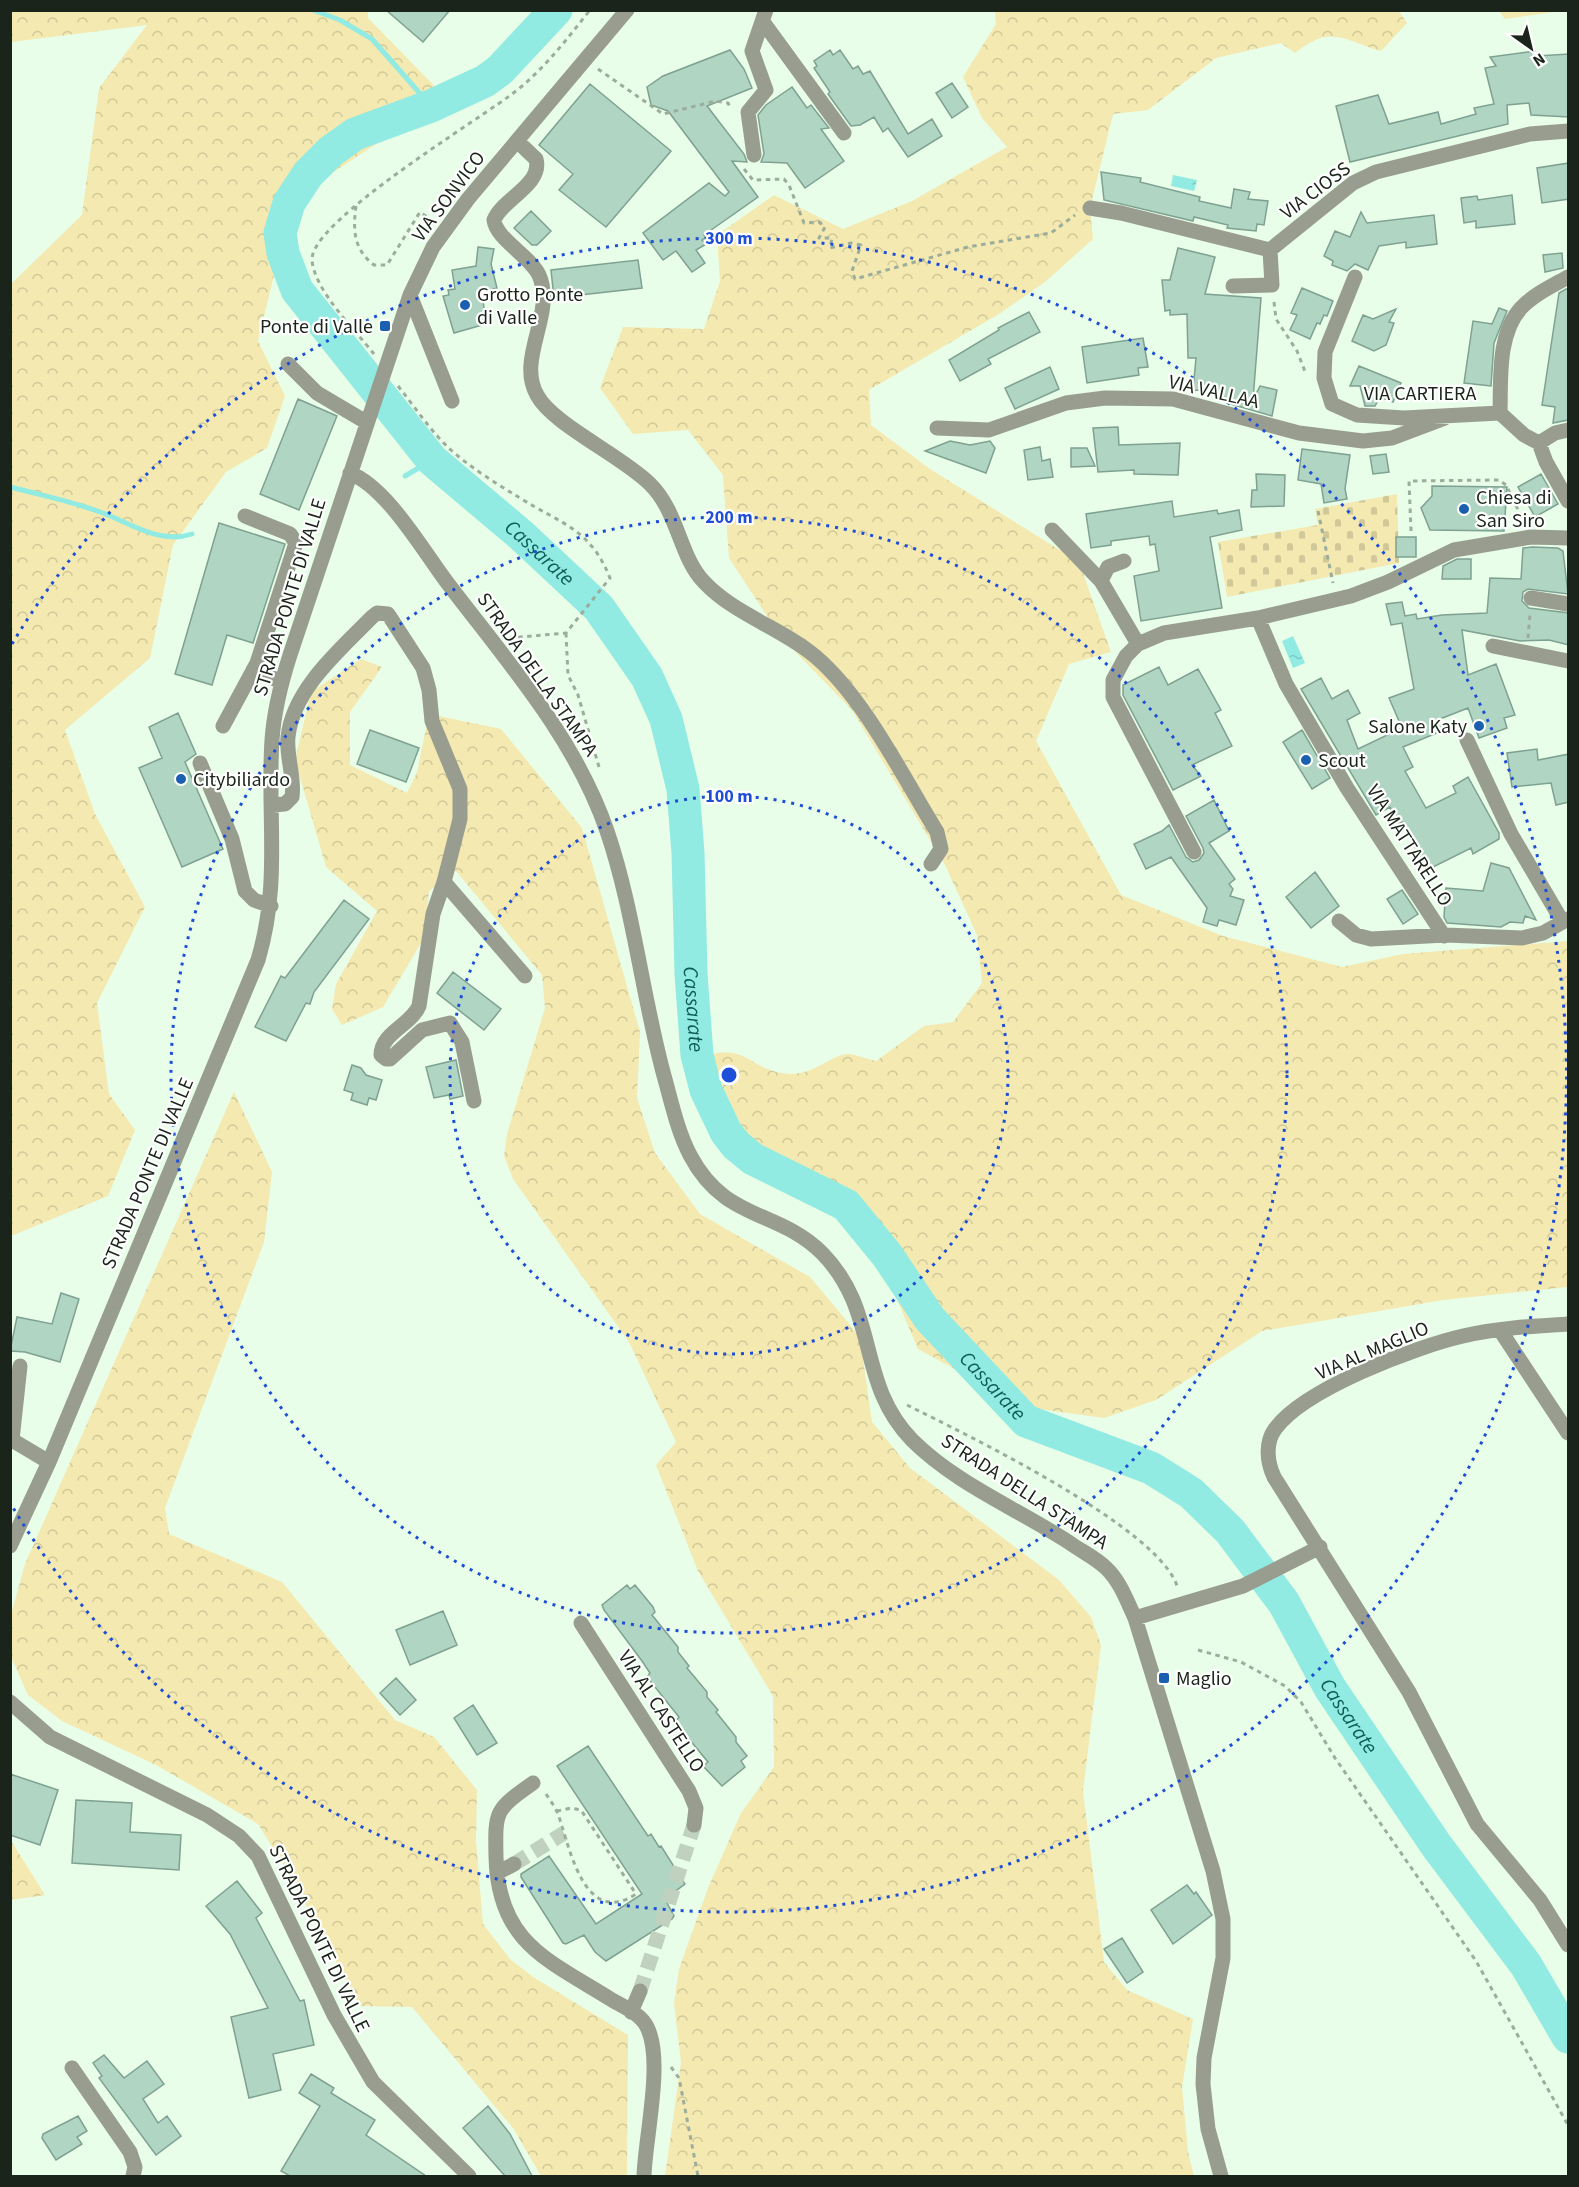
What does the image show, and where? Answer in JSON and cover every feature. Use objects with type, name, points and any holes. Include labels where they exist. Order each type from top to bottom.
[{"type":"street","name":"VIA SONVICO","points":[[350,473],[410,295],[445,229],[627,10]]},
{"type":"street","points":[[749,160],[748,112],[765,95],[766,86],[752,55],[753,44],[764,16]]},
{"type":"street","points":[[764,16],[844,133]]},
{"type":"street","name":"VIA CIOSS","points":[[1270,250],[1353,183],[1376,172],[1530,134],[1569,131]]},
{"type":"street","points":[[517,141],[536,159],[536,170],[530,181],[503,206],[494,220],[497,231],[533,267],[541,284],[542,311],[531,376],[537,397],[552,413],[624,462],[658,492],[674,518],[692,565],[707,586],[802,645],[835,676],[867,719],[937,832],[941,849],[931,864]]},
{"type":"street","points":[[1090,208],[1121,213],[1270,250],[1272,285],[1233,286]]},
{"type":"street","name":"VIA CARTIERA","points":[[1355,277],[1325,352],[1324,378],[1332,404],[1357,415],[1445,418],[1500,413]]},
{"type":"street","points":[[1569,277],[1530,300],[1512,321],[1503,354],[1500,413],[1524,435],[1539,443],[1546,462],[1569,501]]},
{"type":"street","points":[[410,295],[452,401]]},
{"type":"street","points":[[288,364],[317,393],[367,419]]},
{"type":"street","name":"VIA VALLAA","points":[[937,428],[989,430],[1066,403],[1106,398],[1173,399],[1299,433],[1352,440],[1392,438],[1445,418]]},
{"type":"street","points":[[1539,443],[1556,433],[1569,430]]},
{"type":"street","name":"STRADA PONTE DI VALLE","points":[[10,1546],[49,1462],[248,985],[264,941],[271,906],[272,739],[282,682],[350,473]]},
{"type":"street","name":"STRADA DELLA STAMPA","points":[[350,473],[362,478],[411,535],[557,731],[593,795],[615,856],[648,1015],[671,1102],[683,1139],[697,1167],[725,1198],[804,1238],[817,1248],[839,1272],[860,1314],[882,1398],[900,1427],[913,1441],[946,1468],[1033,1519],[1106,1568],[1123,1592],[1135,1618],[1213,1871],[1223,1919],[1223,1958],[1204,2058],[1203,2084],[1206,2119],[1221,2176]]},
{"type":"street","points":[[223,726],[253,670],[296,543],[290,534],[245,516]]},
{"type":"street","points":[[1052,530],[1101,581],[1138,644]]},
{"type":"street","points":[[1194,852],[1113,698],[1112,686],[1116,673],[1138,644],[1164,633],[1258,618],[1336,599],[1388,582],[1446,552],[1531,537],[1569,538]]},
{"type":"street","points":[[1101,581],[1108,567],[1125,561]]},
{"type":"street","points":[[1531,598],[1569,604]]},
{"type":"street","name":"STRADA PONTE DI VALLE","points":[[272,805],[285,804],[292,797],[288,737],[294,714],[305,692],[325,665],[372,617],[377,613],[388,614],[423,668],[432,721],[460,789],[460,819],[444,882],[433,914],[419,1006],[412,1018],[386,1041],[381,1055],[390,1059],[422,1030],[450,1023],[462,1042],[474,1101]]},
{"type":"street","name":"VIA MATTARELLO","points":[[1258,618],[1278,666],[1297,703],[1347,788],[1444,936]]},
{"type":"street","points":[[1492,646],[1569,661]]},
{"type":"street","points":[[253,670],[282,682]]},
{"type":"street","points":[[1339,921],[1356,935],[1371,939],[1444,936],[1522,938],[1543,933],[1566,920],[1511,834],[1467,740]]},
{"type":"street","points":[[200,763],[232,839],[245,891],[254,900],[271,906]]},
{"type":"street","points":[[444,882],[525,976]]},
{"type":"street","name":"VIA AL MAGLIO","points":[[1569,1324],[1463,1336],[1415,1351],[1357,1375],[1290,1413],[1274,1431],[1268,1449],[1269,1465],[1274,1477],[1409,1692],[1477,1824],[1540,1900],[1569,1945]]},
{"type":"street","points":[[1500,1330],[1569,1432]]},
{"type":"street","points":[[20,1366],[11,1441],[49,1462]]},
{"type":"street","points":[[1135,1618],[1243,1586],[1320,1547]]},
{"type":"street","name":"VIA AL CASTELLO","points":[[581,1623],[689,1791],[696,1808],[694,1825]]},
{"type":"street","name":"STRADA PONTE DI VALLE","points":[[10,1702],[50,1737],[207,1815],[227,1826],[249,1845],[268,1874],[329,2005],[363,2068],[388,2097],[469,2176]]},
{"type":"street","points":[[533,1783],[504,1805],[497,1816],[497,1873],[505,1910],[521,1938],[548,1960],[631,2012],[646,2025],[652,2041],[654,2066],[644,2176]]},
{"type":"street","points":[[497,1873],[514,1864]]},
{"type":"street","points":[[631,2012],[640,1991]]},
{"type":"street","points":[[72,2068],[129,2152],[135,2167],[133,2176]]},
{"type":"path","points":[[314,268],[312,258],[321,237],[356,206],[472,121],[515,93],[549,60],[590,10]]},
{"type":"path","points":[[585,60],[663,114],[716,101],[728,103],[733,111]]},
{"type":"path","points":[[749,160],[753,180],[784,179],[789,184],[804,223],[819,222],[825,227],[819,238],[832,238],[830,248],[851,243],[861,245],[852,271],[855,279],[968,247],[1050,234],[1073,216],[1090,208]]},
{"type":"path","points":[[356,206],[353,225],[357,244],[374,265],[387,265],[420,212],[445,229]]},
{"type":"path","points":[[1272,285],[1276,319],[1297,351],[1309,379]]},
{"type":"path","points":[[435,433],[451,450],[518,497],[572,526],[591,543],[603,561],[610,578],[566,633],[568,675],[578,695],[602,777]]},
{"type":"path","points":[[1411,531],[1409,481],[1499,480],[1506,485],[1531,537]]},
{"type":"path","points":[[1318,511],[1336,599]]},
{"type":"path","points":[[1527,653],[1531,598]]},
{"type":"path","points":[[507,638],[566,633]]},
{"type":"path","points":[[906,1404],[1030,1467],[1153,1551],[1167,1566],[1177,1582],[1182,1605]]},
{"type":"path","points":[[1198,1650],[1241,1662],[1285,1686],[1301,1702],[1335,1758],[1476,1961],[1569,2125]]},
{"type":"path","points":[[533,1783],[546,1793],[557,1811],[580,1878],[590,1892],[602,1900],[619,1903],[636,1894],[584,1813],[574,1808],[557,1811]]},
{"type":"path","points":[[654,2066],[674,2068],[679,2078],[698,2176]]},
{"type":"green space","points":[[11,10],[368,11],[368,18],[446,98],[326,177],[284,234],[258,341],[285,396],[267,448],[226,472],[173,545],[150,658],[65,730],[95,814],[145,907],[97,1003],[109,1094],[135,1130],[108,1196],[11,1236],[11,284],[82,215],[99,88],[147,25],[11,42]]},
{"type":"green space","points":[[1499,10],[1568,10],[1505,19],[1499,11]]},
{"type":"green space","points":[[998,11],[1399,11],[1407,23],[1381,51],[1347,39],[1329,37],[1308,44],[1295,53],[1281,43],[1216,58],[1148,110],[1113,114],[1090,208],[1093,239],[1045,282],[999,314],[869,390],[871,425],[930,469],[1079,562],[1111,652],[1069,664],[1036,741],[1121,895],[1223,936],[1342,967],[1403,954],[1568,941],[1568,1287],[1443,1300],[1262,1331],[1156,1400],[1104,1418],[1024,1407],[918,1349],[890,1283],[850,1217],[758,1161],[708,1056],[730,1052],[771,1070],[793,1074],[811,1070],[842,1055],[849,1054],[876,1061],[924,1026],[953,1022],[982,983],[977,935],[945,865],[852,710],[780,636],[729,558],[723,475],[688,430],[633,434],[600,388],[623,327],[704,329],[720,281],[717,235],[774,195],[843,229],[912,201],[1007,147],[982,118],[963,77],[996,24],[995,13]]},
{"type":"green space","points":[[1397,494],[1399,563],[1227,597],[1218,542],[1318,525],[1315,509]]},
{"type":"green space","points":[[361,659],[382,667],[350,712],[350,765],[407,793],[417,772],[429,714],[501,729],[582,828],[640,1032],[637,1098],[655,1153],[700,1214],[810,1277],[846,1320],[860,1338],[872,1422],[910,1468],[1059,1580],[1091,1617],[1101,1645],[1083,1791],[1104,1962],[1127,1990],[1193,2019],[1182,2087],[1188,2152],[1194,2176],[665,2176],[681,2062],[674,2003],[679,1969],[708,1888],[741,1813],[774,1767],[773,1696],[698,1571],[656,1465],[676,1442],[629,1342],[513,1179],[504,1156],[507,1134],[545,1008],[542,975],[456,871],[429,891],[424,938],[383,1007],[342,1025],[332,1009],[336,984],[377,911],[326,867],[295,760],[311,692]]},
{"type":"green space","points":[[234,1092],[272,1172],[264,1242],[165,1508],[169,1534],[282,1582],[395,1720],[434,1737],[477,1790],[476,1841],[483,1924],[510,1959],[533,1977],[628,2035],[627,2176],[541,2176],[513,2128],[412,2007],[360,2006],[289,1874],[258,1824],[156,1765],[62,1721],[28,1695],[12,1659],[11,1615],[25,1564]]},
{"type":"green space","points":[[10,1842],[12,1842],[45,1895],[11,1900]]},
{"type":"water","points":[[1173,175],[1197,180],[1194,191],[1171,186]]},
{"type":"water","points":[[1293,636],[1305,663],[1293,668],[1282,641]]},
{"type":"building","points":[[386,10],[450,10],[423,42]]},
{"type":"building","points":[[730,50],[744,69],[752,88],[707,106],[744,154],[747,162],[732,161],[758,197],[704,235],[706,237],[702,240],[706,244],[696,250],[705,263],[692,272],[676,251],[663,260],[643,233],[709,183],[725,196],[729,192],[668,111],[651,105],[647,87],[663,76]]},
{"type":"building","points":[[830,50],[833,55],[840,50],[853,69],[858,66],[863,74],[870,71],[908,134],[932,119],[942,136],[908,157],[888,128],[883,132],[874,117],[860,125],[851,126],[828,94],[830,92],[814,68],[817,66],[814,61]]},
{"type":"building","points":[[1535,51],[1536,56],[1569,54],[1569,117],[1531,115],[1529,103],[1507,105],[1508,124],[1350,162],[1336,106],[1378,95],[1389,124],[1438,112],[1441,124],[1476,114],[1474,108],[1494,104],[1485,68],[1496,66],[1490,57]]},
{"type":"building","points":[[952,83],[968,107],[952,118],[936,93]]},
{"type":"building","points":[[590,84],[671,151],[606,227],[559,190],[573,174],[539,145]]},
{"type":"building","points":[[792,87],[807,108],[811,105],[829,128],[821,129],[844,161],[805,188],[787,163],[761,162],[764,154],[758,115],[766,105]]},
{"type":"building","points":[[1569,163],[1569,199],[1542,203],[1537,168]]},
{"type":"building","points":[[1101,172],[1141,178],[1140,182],[1200,197],[1199,201],[1231,208],[1234,189],[1250,192],[1248,199],[1268,201],[1264,225],[1257,224],[1256,231],[1227,228],[1228,225],[1194,217],[1193,221],[1104,200]]},
{"type":"building","points":[[1512,195],[1515,224],[1476,228],[1476,221],[1464,223],[1461,198],[1477,196],[1478,200]]},
{"type":"building","points":[[531,211],[551,231],[537,245],[532,245],[514,228]]},
{"type":"building","points":[[1361,212],[1367,223],[1434,215],[1437,244],[1406,248],[1406,242],[1379,246],[1368,270],[1355,264],[1347,271],[1332,265],[1333,261],[1324,256],[1335,231],[1350,237]]},
{"type":"building","name":"Grotto Ponte di Valle","points":[[478,247],[494,249],[491,264],[497,288],[482,292],[486,324],[454,333],[443,296],[449,295],[448,290],[455,289],[452,270],[476,266]]},
{"type":"building","points":[[1178,248],[1215,257],[1205,294],[1261,298],[1253,400],[1260,386],[1277,390],[1272,416],[1227,403],[1228,398],[1211,394],[1211,391],[1193,390],[1196,358],[1188,358],[1187,314],[1170,315],[1170,310],[1165,311],[1162,280],[1170,280]]},
{"type":"building","points":[[1562,253],[1563,268],[1545,272],[1543,255]]},
{"type":"building","points":[[638,260],[642,288],[554,298],[551,270]]},
{"type":"building","points":[[1302,288],[1333,301],[1327,316],[1324,315],[1320,324],[1317,323],[1310,339],[1290,330],[1297,315],[1291,313]]},
{"type":"building","points":[[1569,289],[1569,414],[1568,420],[1553,423],[1555,407],[1542,405],[1559,293]]},
{"type":"building","points":[[1499,308],[1507,311],[1494,343],[1491,386],[1464,383],[1473,321],[1492,324]]},
{"type":"building","points":[[1396,309],[1389,322],[1394,323],[1386,345],[1374,351],[1352,341],[1363,315],[1373,319]]},
{"type":"building","points":[[1029,312],[1040,332],[988,359],[991,364],[960,381],[949,360],[999,330],[998,328]]},
{"type":"building","points":[[1143,338],[1148,367],[1138,368],[1139,375],[1087,383],[1082,347]]},
{"type":"building","points":[[1359,366],[1401,383],[1393,402],[1380,397],[1375,406],[1365,406],[1360,386],[1350,386]]},
{"type":"building","points":[[1050,367],[1059,389],[1015,409],[1005,388]]},
{"type":"building","points":[[298,399],[337,416],[299,510],[260,494]]},
{"type":"building","points":[[1118,427],[1119,445],[1180,443],[1178,475],[1134,474],[1134,470],[1098,472],[1093,428]]},
{"type":"building","points":[[950,441],[970,445],[990,441],[995,448],[986,473],[925,451]]},
{"type":"building","points":[[1040,447],[1042,461],[1050,459],[1053,477],[1028,480],[1024,450]]},
{"type":"building","points":[[1071,448],[1087,448],[1095,466],[1071,467]]},
{"type":"building","points":[[1302,449],[1350,455],[1345,489],[1347,499],[1324,503],[1321,484],[1298,480]]},
{"type":"building","points":[[1386,454],[1389,472],[1373,474],[1370,456]]},
{"type":"building","points":[[1256,474],[1285,475],[1284,506],[1251,507],[1252,490],[1257,490]]},
{"type":"building","points":[[1541,474],[1558,504],[1535,517],[1518,487]]},
{"type":"building","name":"Chiesa di San Siro","points":[[1432,486],[1507,487],[1504,531],[1430,530],[1421,508],[1432,496]]},
{"type":"building","points":[[1172,501],[1174,517],[1217,510],[1218,514],[1239,510],[1242,530],[1210,537],[1222,608],[1141,621],[1134,576],[1159,571],[1155,544],[1150,545],[1149,536],[1111,541],[1111,545],[1091,548],[1086,514]]},
{"type":"building","points":[[219,523],[285,544],[253,643],[227,635],[212,685],[175,674]]},
{"type":"building","points":[[1396,537],[1416,537],[1416,557],[1396,557]]},
{"type":"building","points":[[1523,548],[1558,548],[1563,551],[1568,594],[1528,589],[1523,592],[1522,601],[1529,608],[1569,613],[1569,645],[1549,640],[1520,641],[1462,630],[1468,675],[1496,664],[1515,715],[1504,718],[1507,728],[1479,738],[1468,708],[1440,719],[1444,730],[1403,747],[1413,767],[1405,771],[1426,808],[1456,793],[1453,786],[1468,777],[1499,833],[1499,839],[1473,854],[1471,848],[1427,870],[1402,822],[1398,824],[1390,807],[1376,815],[1301,689],[1321,678],[1332,699],[1348,690],[1360,713],[1347,720],[1358,749],[1402,728],[1389,698],[1414,689],[1402,623],[1391,625],[1386,604],[1402,602],[1405,616],[1416,614],[1417,619],[1442,615],[1487,613],[1490,578],[1521,579]]},
{"type":"building","points":[[1457,559],[1471,559],[1471,579],[1442,579],[1443,566]]},
{"type":"building","points":[[1159,667],[1168,685],[1198,669],[1221,710],[1215,713],[1232,746],[1192,765],[1201,776],[1173,790],[1123,695],[1123,685]]},
{"type":"building","points":[[178,713],[196,754],[185,762],[223,849],[182,867],[139,768],[162,758],[149,727]]},
{"type":"building","points":[[370,730],[419,748],[406,782],[357,764]]},
{"type":"building","name":"Scout","points":[[1302,730],[1330,778],[1312,789],[1283,742]]},
{"type":"building","points":[[1537,749],[1538,760],[1569,754],[1569,802],[1556,805],[1551,783],[1512,787],[1507,753]]},
{"type":"building","points":[[1214,800],[1229,831],[1209,843],[1235,879],[1229,884],[1233,889],[1230,896],[1244,900],[1236,925],[1219,920],[1217,926],[1203,922],[1207,908],[1171,857],[1146,869],[1134,844],[1162,831],[1169,825],[1186,857],[1193,862],[1199,860],[1204,853],[1203,848],[1186,816]]},
{"type":"building","points":[[1491,863],[1509,868],[1536,920],[1525,916],[1523,923],[1510,922],[1501,927],[1447,923],[1444,917],[1446,888],[1483,891]]},
{"type":"building","points":[[1315,872],[1339,906],[1311,928],[1286,897]]},
{"type":"building","points":[[1402,890],[1418,914],[1403,924],[1387,899]]},
{"type":"building","points":[[344,900],[369,919],[314,992],[310,1004],[306,1003],[286,1041],[255,1027],[281,976],[285,978]]},
{"type":"building","points":[[453,972],[501,1009],[484,1030],[437,993]]},
{"type":"building","points":[[456,1060],[463,1096],[450,1099],[449,1095],[434,1098],[426,1067]]},
{"type":"building","points":[[352,1065],[361,1068],[366,1075],[382,1080],[376,1100],[369,1098],[367,1105],[351,1100],[353,1093],[344,1090]]},
{"type":"building","points":[[61,1293],[79,1299],[60,1362],[25,1352],[10,1351],[17,1317],[52,1324]]},
{"type":"building","points":[[627,1585],[630,1589],[635,1585],[653,1607],[655,1612],[652,1615],[678,1647],[678,1652],[689,1666],[687,1668],[707,1692],[707,1697],[718,1710],[716,1712],[736,1737],[736,1742],[747,1756],[741,1761],[745,1767],[722,1786],[703,1766],[708,1762],[675,1722],[679,1717],[647,1677],[650,1673],[604,1610],[602,1605]]},
{"type":"building","points":[[443,1611],[457,1645],[410,1665],[396,1630]]},
{"type":"building","points":[[396,1678],[416,1700],[400,1715],[380,1693]]},
{"type":"building","points":[[473,1705],[497,1743],[477,1755],[454,1718]]},
{"type":"building","points":[[588,1746],[648,1836],[651,1834],[659,1847],[661,1846],[685,1884],[665,1899],[674,1916],[672,1919],[606,1961],[595,1952],[584,1935],[566,1944],[563,1943],[521,1877],[521,1874],[549,1856],[596,1924],[642,1894],[557,1766]]},
{"type":"building","points":[[10,1774],[58,1790],[40,1845],[10,1835]]},
{"type":"building","points":[[76,1800],[132,1803],[130,1832],[181,1835],[179,1870],[72,1863]]},
{"type":"building","points":[[237,1881],[262,1913],[256,1918],[300,2001],[304,2000],[314,2045],[273,2054],[281,2090],[249,2098],[231,2017],[268,2008],[230,1934],[206,1906]]},
{"type":"building","points":[[1187,1885],[1194,1894],[1196,1892],[1212,1915],[1173,1944],[1151,1910]]},
{"type":"building","points":[[1122,1938],[1143,1972],[1127,1983],[1104,1949]]},
{"type":"building","points":[[104,2055],[124,2078],[147,2061],[164,2084],[143,2099],[158,2123],[167,2116],[181,2136],[156,2155],[99,2078],[102,2076],[93,2063]]},
{"type":"building","points":[[311,2074],[334,2088],[331,2093],[375,2120],[366,2135],[426,2176],[290,2176],[281,2171],[320,2106],[299,2093]]},
{"type":"building","points":[[488,2106],[510,2134],[532,2176],[505,2176],[463,2128]]},
{"type":"building","points":[[78,2116],[87,2131],[77,2137],[82,2144],[56,2160],[42,2138],[43,2134]]},
{"type":"waterway","points":[[313,10],[340,20],[372,39],[431,106]]},
{"type":"waterway","name":"Cassarate","points":[[556,10],[500,70],[485,81],[431,106],[355,134],[331,151],[308,174],[289,203],[280,233],[283,253],[297,290],[432,460],[521,535],[599,608],[647,677],[666,719],[683,789],[697,1055],[706,1090],[726,1132],[736,1145],[753,1159],[846,1205],[887,1255],[930,1319],[1026,1421],[1151,1468],[1191,1493],[1230,1531],[1284,1603],[1330,1688],[1436,1845],[1526,1965],[1568,2037]]},
{"type":"waterway","points":[[405,476],[432,460]]},
{"type":"waterway","points":[[10,487],[89,508],[156,535],[180,537],[192,534]]},
{"type":"tunnel","points":[[640,1991],[694,1825]]},
{"type":"tunnel","points":[[514,1864],[564,1833]]},
{"type":"place","name":"Grotto Ponte di Valle","points":[[465,305]]},
{"type":"place","name":"Ponte di Valle","points":[[385,326]]},
{"type":"place","name":"Chiesa di San Siro","points":[[1464,509]]},
{"type":"place","name":"Salone Katy","points":[[1479,726]]},
{"type":"place","name":"Scout","points":[[1306,760]]},
{"type":"place","name":"Citybiliardo","points":[[181,779]]},
{"type":"place","name":"Maglio","points":[[1164,1678]]}]
